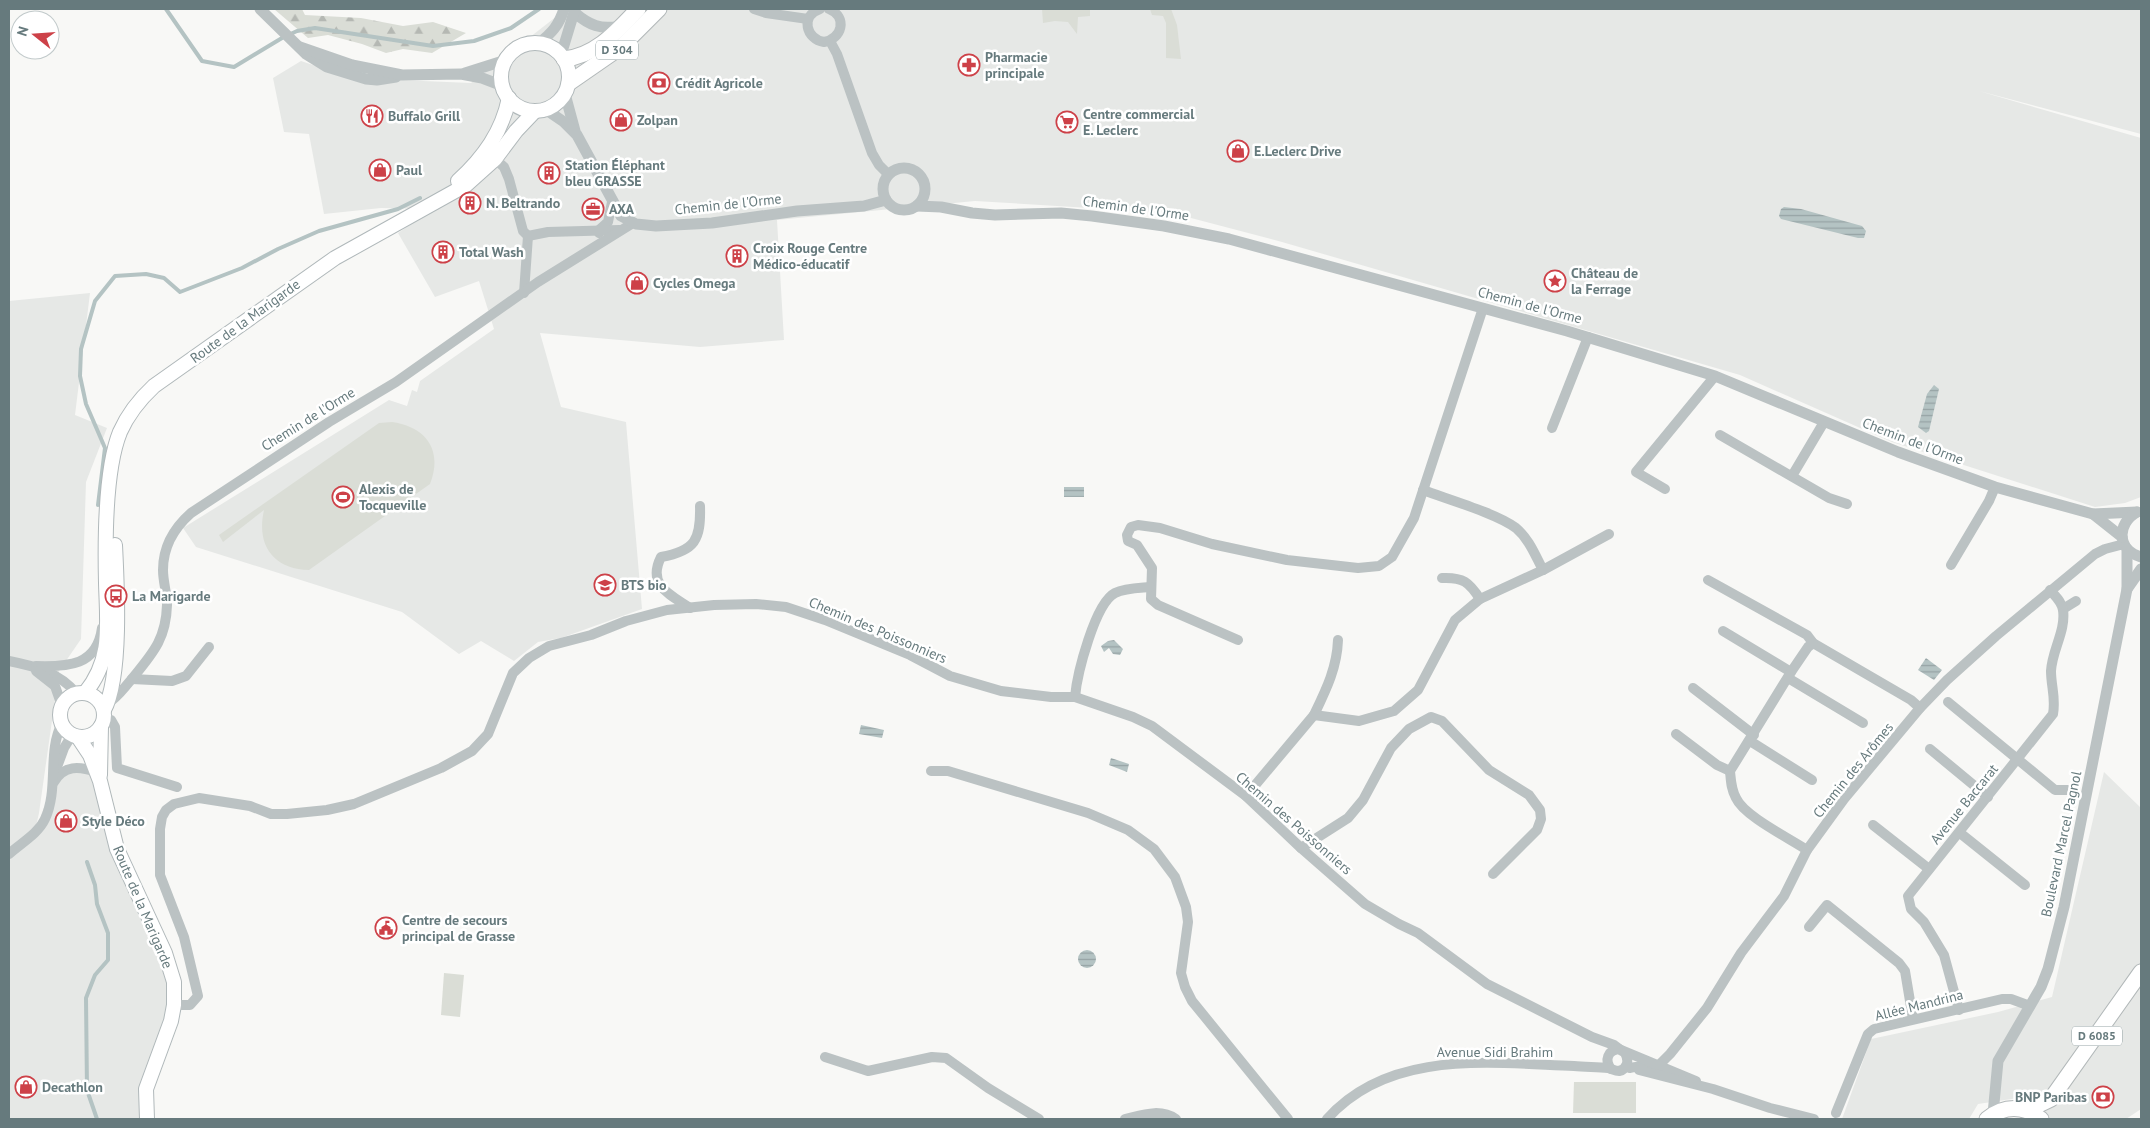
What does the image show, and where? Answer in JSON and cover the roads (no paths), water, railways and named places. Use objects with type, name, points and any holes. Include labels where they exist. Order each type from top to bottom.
[{"type":"main road","name":"D 304","points":[[562,57],[587,54],[603,44],[638,9]]},
{"type":"main road","name":"D 304","points":[[567,88],[621,46],[659,9]]},
{"type":"main road","points":[[539,43],[554,49],[568,66],[567,88],[553,106],[540,110],[520,107],[506,92],[502,77],[506,60],[524,45],[539,43]]},
{"type":"main road","name":"Route de la Marigarde","points":[[425,209],[460,179],[488,149],[500,129],[506,92]]},
{"type":"main road","name":"Route de la Marigarde","points":[[81,693],[99,672],[105,658],[107,522],[111,474],[116,444],[125,423],[141,400],[154,386],[335,258],[466,185],[495,158],[516,130],[540,110]]},
{"type":"main road","name":"Route de la Marigarde","points":[[98,776],[104,715],[113,682],[116,624],[116,568],[111,474]]},
{"type":"main road","points":[[81,693],[99,700],[104,715],[91,735],[75,736],[62,723],[62,706],[70,696],[81,693]]},
{"type":"main road","name":"Route de la Marigarde","points":[[75,736],[90,755],[98,776],[117,849],[165,953],[174,982],[174,1005],[171,1021],[146,1089],[147,1119]]},
{"type":"main road","name":"D 6085","points":[[2028,1110],[2051,1099],[2141,972]]},
{"type":"main road","name":"D 6085","points":[[2049,1119],[2051,1099]]},
{"type":"main road","points":[[1990,1117],[2012,1108],[2028,1110],[2041,1119]]},
{"type":"street","points":[[260,9],[314,60],[352,76],[377,80],[402,75],[461,74],[482,78],[506,92]]},
{"type":"street","points":[[754,9],[766,13],[808,19]]},
{"type":"street","points":[[820,9],[812,13],[808,19],[807,28],[813,38],[824,42],[830,41],[839,34],[842,24],[838,14],[829,9]]},
{"type":"street","points":[[571,10],[589,24],[597,27],[606,29],[619,26]]},
{"type":"street","points":[[539,43],[553,32],[571,10]]},
{"type":"street","points":[[562,57],[571,10]]},
{"type":"street","points":[[830,41],[837,54],[872,153],[888,174]]},
{"type":"street","points":[[461,74],[506,60]]},
{"type":"street","points":[[567,88],[577,135]]},
{"type":"street","points":[[528,236],[548,232],[598,231],[629,226],[612,202],[586,148],[577,135],[564,122],[540,110]]},
{"type":"street","points":[[495,158],[504,167],[523,231],[528,236],[524,293]]},
{"type":"street","points":[[925,193],[917,206],[905,210],[898,209],[886,200],[883,187],[888,174],[900,168],[914,170],[923,179],[925,193],[940,207]]},
{"type":"street","name":"Chemin de l'Orme","points":[[104,715],[152,656],[160,640],[165,624],[167,604],[163,570],[165,553],[170,538],[178,524],[191,513],[313,433],[396,382],[538,282],[629,226],[712,223],[797,211],[864,206],[886,200]]},
{"type":"street","points":[[598,231],[608,222],[612,202]]},
{"type":"street","name":"Chemin de l'Orme","points":[[917,206],[940,207],[980,214],[1061,213],[1194,231],[1588,337],[1715,376],[1898,452],[1995,487],[2093,514],[2139,512]]},
{"type":"street","points":[[598,231],[604,242]]},
{"type":"street","points":[[1238,640],[1158,605],[1151,599],[1152,568],[1137,544],[1128,542],[1127,535],[1131,528],[1138,525],[1160,528],[1212,544],[1288,560],[1358,568],[1379,566],[1392,557],[1404,539],[1414,518],[1483,308]]},
{"type":"street","points":[[1552,428],[1588,337]]},
{"type":"street","points":[[1665,489],[1636,472],[1715,376]]},
{"type":"street","points":[[1792,476],[1824,422]]},
{"type":"street","points":[[1720,435],[1829,498],[1847,504]]},
{"type":"street","points":[[1950,565],[1989,501],[1995,487]]},
{"type":"street","points":[[1423,490],[1498,519],[1515,528],[1529,543],[1543,570]]},
{"type":"street","points":[[690,608],[662,587],[656,578],[656,567],[661,557],[680,554],[692,544],[700,529],[700,506]]},
{"type":"street","points":[[2124,543],[2125,522],[2139,512]]},
{"type":"street","name":"Chemin de l'Orme","points":[[2093,514],[2141,557]]},
{"type":"street","points":[[1314,716],[1359,721],[1394,711],[1418,690],[1454,620],[1480,598],[1543,570],[1609,534]]},
{"type":"street","name":"Boulevard Marcel Pagnol","points":[[1990,1117],[1996,1093],[1998,1061],[2041,987],[2048,969],[2064,907],[2127,589],[2124,543]]},
{"type":"street","name":"Chemin des Arômes","points":[[1659,1065],[1707,1008],[1741,953],[1784,896],[1807,850],[1844,799],[1920,708],[1947,680],[2050,590],[2095,554],[2124,543]]},
{"type":"street","name":"Boulevard Marcel Pagnol","points":[[2127,589],[2141,570]]},
{"type":"street","points":[[1442,578],[1455,577],[1470,584],[1480,598]]},
{"type":"street","points":[[1708,580],[1807,635],[1813,643],[1911,700],[1920,708]]},
{"type":"street","points":[[9,661],[36,666],[69,665],[87,658],[100,639],[106,582]]},
{"type":"street","points":[[1075,697],[1077,679],[1085,648],[1106,601],[1115,593],[1132,588],[1150,587]]},
{"type":"street","points":[[2050,590],[2063,609],[2076,601]]},
{"type":"street","name":"Chemin des Poissonniers","points":[[174,1005],[190,1005],[198,996],[184,937],[160,875],[160,829],[162,818],[166,810],[174,804],[199,798],[250,806],[271,814],[327,810],[354,804],[441,768],[472,751],[488,734],[514,673],[529,658],[549,646],[591,635],[651,613],[690,608],[756,604],[786,607],[840,626],[910,655],[950,676],[1001,691],[1052,698],[1075,697],[1134,717],[1152,726],[1246,796],[1301,848],[1366,904],[1418,933],[1487,984],[1592,1037],[1604,1040],[1624,1052]]},
{"type":"street","name":"Avenue Baccarat","points":[[1959,1010],[1944,955],[1924,922],[1910,909],[1908,896],[2053,714],[2056,700],[2051,670],[2060,633],[2063,609]]},
{"type":"street","points":[[1723,631],[1863,723]]},
{"type":"street","points":[[1246,796],[1314,716],[1330,682],[1337,658],[1338,640]]},
{"type":"street","points":[[1807,850],[1745,810],[1736,799],[1732,788],[1730,771],[1808,647],[1813,643]]},
{"type":"street","points":[[132,679],[172,681],[186,676],[209,647]]},
{"type":"street","points":[[24,664],[45,677],[55,686],[62,706]]},
{"type":"street","points":[[36,666],[49,672],[81,693]]},
{"type":"street","points":[[1693,688],[1752,738],[1812,780]]},
{"type":"street","points":[[1948,702],[2019,758],[2055,790],[2068,790]]},
{"type":"street","points":[[104,715],[111,720],[115,727],[117,768],[177,787]]},
{"type":"street","points":[[1301,848],[1348,818],[1363,800],[1391,748],[1409,729],[1431,717],[1442,721],[1489,770],[1529,794],[1540,810],[1541,819],[1537,830],[1493,874]]},
{"type":"street","points":[[52,787],[55,747],[58,730],[62,723]]},
{"type":"street","points":[[1676,734],[1717,764],[1730,771]]},
{"type":"street","points":[[9,854],[34,834],[45,820],[59,761],[75,736]]},
{"type":"street","points":[[1930,749],[1988,797]]},
{"type":"street","points":[[52,787],[58,775],[70,768],[85,768],[98,776]]},
{"type":"street","points":[[932,772],[948,771],[1088,813],[1128,830],[1154,849],[1175,877],[1186,908],[1188,922],[1181,973],[1185,987],[1192,1001],[1288,1119]]},
{"type":"street","points":[[1873,825],[1929,870]]},
{"type":"street","points":[[1960,833],[2025,885]]},
{"type":"street","points":[[1808,927],[1827,905],[1899,963],[1905,971],[1913,1019]]},
{"type":"street","name":"Allée Mandrina","points":[[1836,1113],[1868,1034],[1874,1028],[2002,999],[2011,999],[2030,1006]]},
{"type":"street","name":"Chemin des Poissonniers","points":[[1592,1037],[1608,1061]]},
{"type":"street","points":[[1659,1065],[1652,1067],[1639,1065],[1620,1070],[1608,1061],[1612,1051],[1624,1052],[1659,1065],[1713,1089]]},
{"type":"street","points":[[1624,1052],[1628,1068]]},
{"type":"street","points":[[825,1057],[868,1071],[932,1057],[946,1058],[988,1088],[1039,1119]]},
{"type":"street","name":"Avenue Sidi Brahim","points":[[1327,1119],[1345,1101],[1360,1091],[1413,1069],[1452,1064],[1588,1067],[1608,1061]]},
{"type":"street","points":[[1628,1068],[1713,1089],[1770,1108],[1814,1119]]},
{"type":"street","points":[[1996,1093],[2012,1108]]},
{"type":"street","points":[[1125,1119],[1154,1112],[1164,1113],[1176,1119]]},
{"type":"waterway","points":[[166,9],[202,61],[234,67],[297,31],[315,28],[433,46],[474,41],[511,28],[539,9]]},
{"type":"waterway","points":[[98,505],[105,448],[86,404],[80,376],[81,349],[95,301],[115,276],[146,274],[164,278],[180,292],[242,268],[278,249],[319,231],[398,209],[420,198]]},
{"type":"waterway","points":[[87,862],[95,885],[97,904],[108,933],[108,960],[95,975],[86,998],[87,1090],[97,1119]]},
{"type":"place","name":"Pharmacie principale","points":[[969,65]]},
{"type":"place","name":"Crédit Agricole","points":[[659,83]]},
{"type":"place","name":"Buffalo Grill","points":[[372,116]]},
{"type":"place","name":"Zolpan","points":[[621,120]]},
{"type":"place","name":"Centre commercial E. Leclerc","points":[[1067,122]]},
{"type":"place","name":"E.Leclerc Drive","points":[[1238,151]]},
{"type":"place","name":"Paul","points":[[380,170]]},
{"type":"place","name":"Station Éléphant bleu GRASSE","points":[[549,173]]},
{"type":"place","name":"N. Beltrando","points":[[470,203]]},
{"type":"place","name":"AXA","points":[[593,209]]},
{"type":"place","name":"Total Wash","points":[[443,252]]},
{"type":"place","name":"Croix Rouge Centre Médico-éducatif","points":[[737,256]]},
{"type":"place","name":"Château de la Ferrage","points":[[1555,281]]},
{"type":"place","name":"Cycles Omega","points":[[637,283]]},
{"type":"place","name":"Alexis de Tocqueville","points":[[343,497]]},
{"type":"place","name":"BTS bio","points":[[605,585]]},
{"type":"place","name":"La Marigarde","points":[[116,596]]},
{"type":"place","name":"Style Déco","points":[[66,821]]},
{"type":"place","name":"Centre de secours principal de Grasse","points":[[386,928]]},
{"type":"place","name":"Decathlon","points":[[26,1087]]},
{"type":"place","name":"BNP Paribas","points":[[2103,1097]]}]
